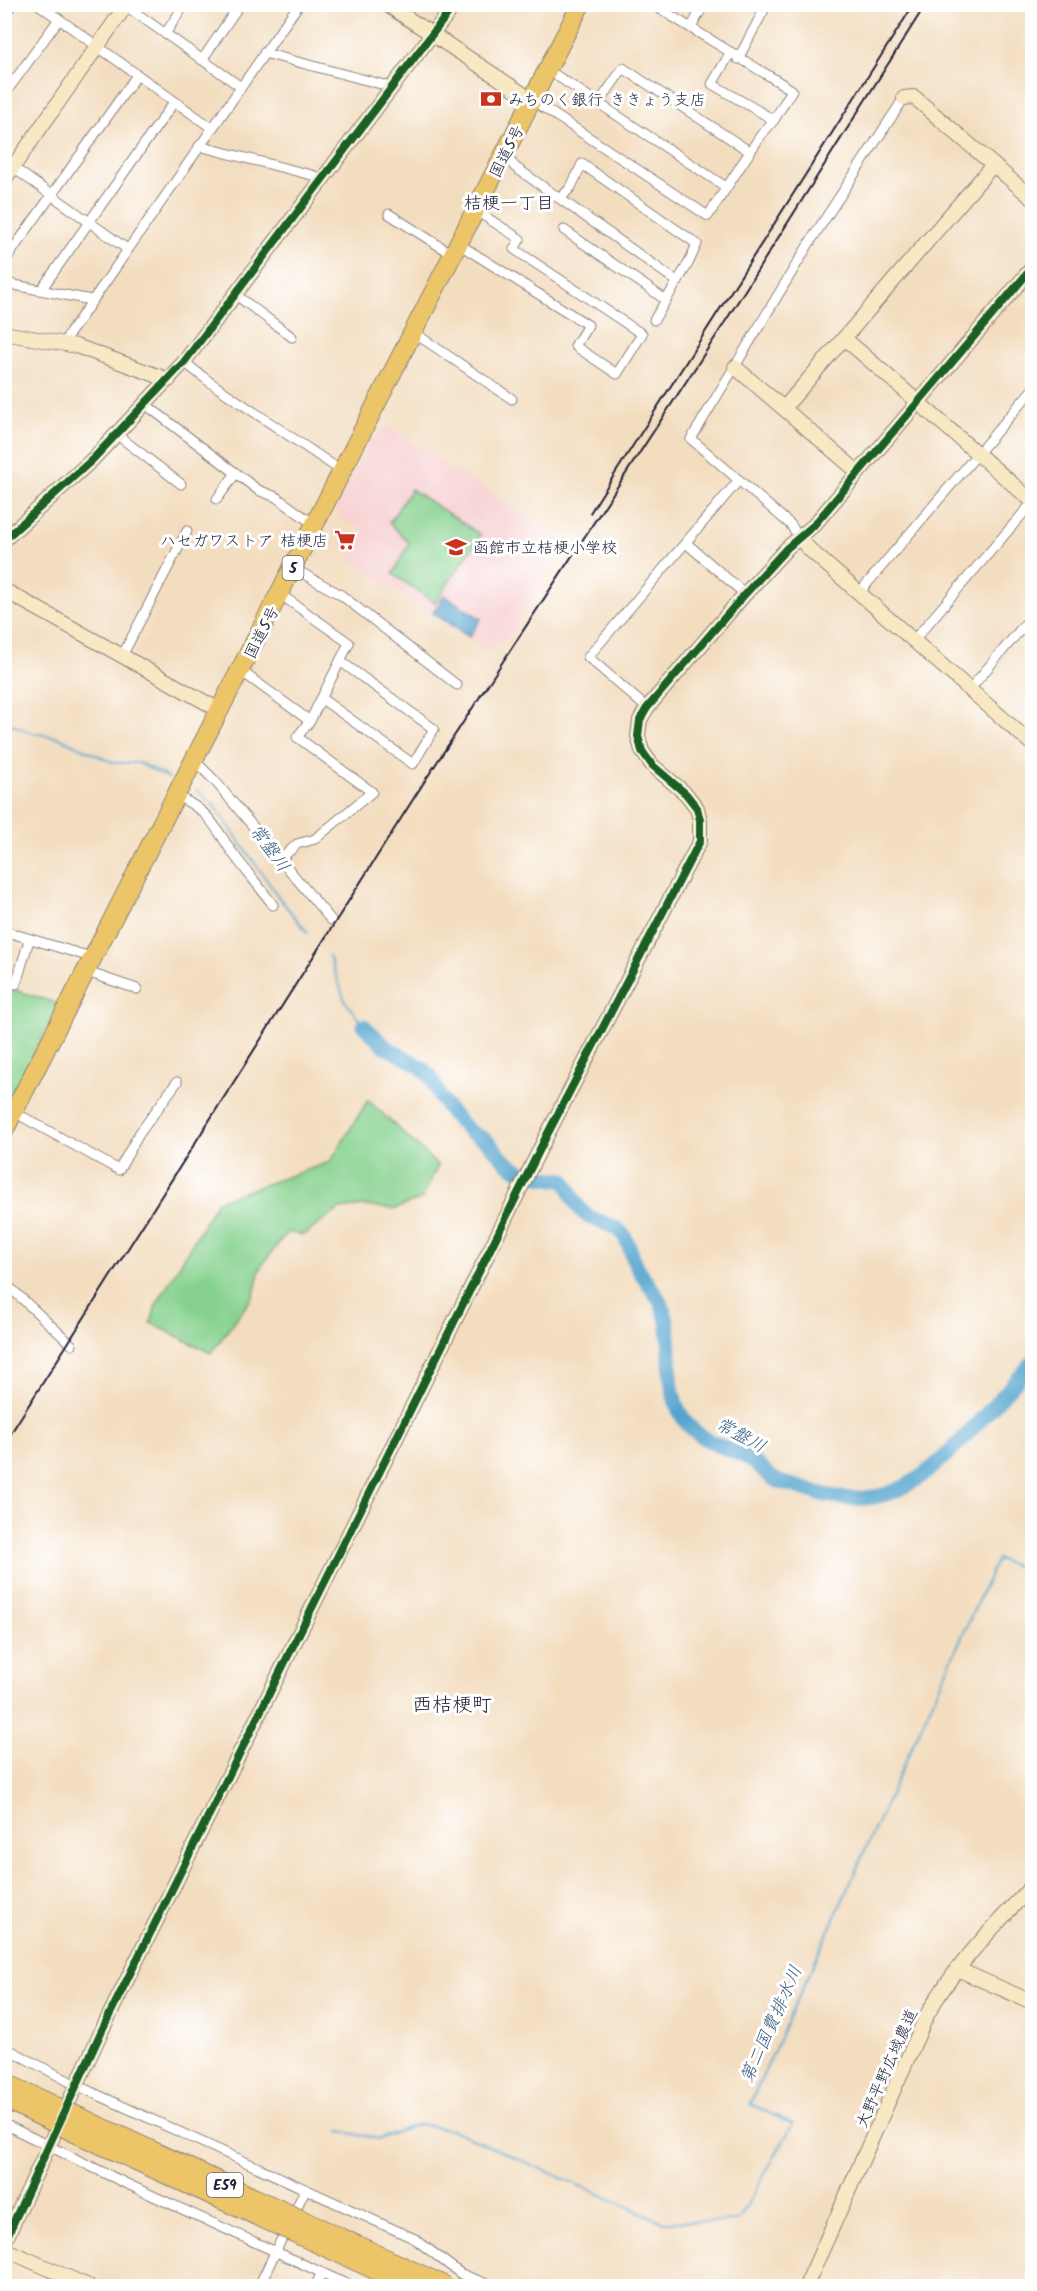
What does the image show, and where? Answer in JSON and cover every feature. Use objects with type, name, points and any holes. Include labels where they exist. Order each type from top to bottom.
[{"type":"highway","name":"国道5号","points":[[4,1131],[581,4]]},
{"type":"highway","name":"E59","points":[[4,2082],[446,2286]]},
{"type":"highway","name":"E59","points":[[4,2098],[76,2134],[410,2286]]},
{"type":"street","points":[[4,16],[12,4]]},
{"type":"street","points":[[38,4],[212,128]]},
{"type":"street","points":[[165,34],[185,4]]},
{"type":"street","points":[[201,60],[240,4]]},
{"type":"street","points":[[63,343],[299,4]]},
{"type":"street","points":[[386,4],[708,216],[749,151],[774,120],[792,90],[652,4]]},
{"type":"street","points":[[4,540],[70,481],[169,380],[236,295],[455,4]]},
{"type":"street","points":[[691,28],[704,4]]},
{"type":"street","points":[[4,180],[9,164],[127,5],[241,87]]},
{"type":"street","points":[[766,6],[735,55],[712,84],[774,120]]},
{"type":"street","points":[[4,95],[59,19]]},
{"type":"street","points":[[264,53],[392,87]]},
{"type":"street","points":[[599,103],[623,68],[749,151]]},
{"type":"street","points":[[548,70],[726,187]]},
{"type":"street","points":[[4,262],[137,75]]},
{"type":"street","points":[[1030,738],[969,690],[913,641],[810,550],[790,525],[691,439],[810,242],[904,98],[914,97],[1032,198]]},
{"type":"street","points":[[41,290],[174,102]]},
{"type":"street","points":[[199,146],[323,178]]},
{"type":"street","points":[[503,156],[560,200],[678,282]]},
{"type":"street","points":[[9,164],[127,249]]},
{"type":"street","points":[[560,200],[571,187],[582,164],[697,244],[678,282],[654,320]]},
{"type":"street","points":[[784,408],[993,165]]},
{"type":"street","points":[[389,214],[588,325],[575,346],[617,374],[642,334],[513,249],[520,240],[475,210]]},
{"type":"street","points":[[564,230],[666,300]]},
{"type":"street","points":[[4,2243],[76,2085],[548,1133],[700,841],[700,820],[697,808],[686,794],[652,765],[642,751],[639,736],[640,720],[646,708],[745,594],[787,548],[800,539],[1032,268]]},
{"type":"street","points":[[4,283],[91,300]]},
{"type":"street","points":[[236,295],[292,338]]},
{"type":"street","points":[[413,332],[512,399]]},
{"type":"street","points":[[4,333],[63,343],[169,380]]},
{"type":"street","points":[[844,338],[1032,502],[913,641]]},
{"type":"street","points":[[184,362],[211,383],[343,472]]},
{"type":"street","points":[[735,367],[858,472]]},
{"type":"street","points":[[859,592],[1032,390]]},
{"type":"street","points":[[145,404],[258,490],[276,497],[315,525]]},
{"type":"street","points":[[117,434],[181,484]]},
{"type":"street","points":[[217,499],[236,473]]},
{"type":"street","points":[[646,708],[588,657],[739,480]]},
{"type":"street","points":[[122,656],[187,531]]},
{"type":"street","points":[[686,543],[745,594]]},
{"type":"street","points":[[293,568],[342,595],[457,685]]},
{"type":"street","points":[[5,592],[221,711]]},
{"type":"street","points":[[280,594],[349,643],[310,721],[297,737],[372,792],[315,839],[297,844],[280,860]]},
{"type":"street","points":[[969,690],[1032,616]]},
{"type":"street","points":[[322,699],[413,764],[434,729],[340,661]]},
{"type":"street","points":[[241,671],[310,721]]},
{"type":"street","points":[[195,761],[215,781],[332,920]]},
{"type":"street","points":[[177,796],[210,818],[232,852],[273,904]]},
{"type":"street","points":[[4,931],[90,965],[137,989]]},
{"type":"street","points":[[4,980],[16,984],[29,940]]},
{"type":"street","points":[[14,1112],[119,1170],[139,1134],[177,1082]]},
{"type":"street","points":[[4,1282],[72,1345]]},
{"type":"street","name":"大野平野広域農道","points":[[806,2286],[927,2015],[957,1969],[1032,1886]]},
{"type":"street","points":[[957,1969],[1032,2002]]},
{"type":"street","points":[[4,2047],[76,2085],[415,2240],[461,2274],[492,2286]]},
{"type":"street","points":[[4,2124],[275,2253],[351,2286]]},
{"type":"street","points":[[260,2286],[305,2190]]},
{"type":"street","points":[[4,2249],[88,2286]]},
{"type":"street","points":[[315,2286],[321,2273]]},
{"type":"shaded area","name":"函館市立桔梗小学校","points":[[385,426],[559,536],[550,570],[510,635],[488,652],[348,558],[365,532],[334,511],[372,438]]},
{"type":"green space","points":[[411,489],[481,535],[435,603],[393,574],[409,543],[389,523]]},
{"type":"green space","points":[[5,987],[59,1004],[12,1097],[5,1094]]},
{"type":"green space","points":[[368,1100],[438,1166],[422,1199],[395,1209],[364,1206],[340,1209],[304,1235],[287,1232],[260,1268],[254,1295],[211,1353],[151,1323],[156,1305],[217,1201],[330,1162]]},
{"type":"water","points":[[444,595],[481,619],[469,637],[433,613]]},
{"type":"waterway","name":"常盤川","points":[[4,721],[29,732],[60,738],[114,763],[139,763],[169,778]]},
{"type":"waterway","name":"常盤川","points":[[197,790],[214,805],[280,899],[308,933]]},
{"type":"waterway","name":"常盤川","points":[[329,956],[345,1001],[364,1026]]},
{"type":"waterway","name":"常盤川","points":[[364,1026],[386,1047],[421,1067],[431,1077],[440,1097],[451,1113],[470,1132],[486,1140],[507,1163],[520,1171]]},
{"type":"waterway","name":"常盤川","points":[[539,1177],[564,1180],[581,1210],[589,1217],[608,1224],[624,1235],[636,1265],[661,1303],[666,1317],[673,1390],[676,1404],[689,1426],[714,1443],[751,1460],[769,1476],[782,1483],[829,1496],[854,1499],[876,1497],[896,1490],[934,1467],[1032,1363]]},
{"type":"waterway","name":"第二国費排水川","points":[[340,2131],[379,2139],[418,2124],[452,2130],[663,2222],[738,2221],[793,2124],[750,2104],[997,1559],[1032,1572]]},
{"type":"railway","points":[[590,513],[914,4]]},
{"type":"railway","points":[[4,1444],[426,779],[718,333],[926,4]]},
{"type":"cycle path","points":[[4,540],[93,459],[184,362],[455,4]]},
{"type":"cycle path","points":[[4,2243],[102,2030],[548,1133],[700,841],[700,820],[697,808],[686,794],[652,765],[642,751],[638,736],[640,720],[647,708],[745,594],[787,548],[814,525],[1032,268]]},
{"type":"place","name":"みちのく銀行 ききょう支店","points":[[491,99]]},
{"type":"place","name":"ハセガワストア 桔梗店","points":[[345,540]]},
{"type":"place","name":"函館市立桔梗小学校","points":[[456,547]]},
{"type":"district","name":"桔梗一丁目","points":[[509,203]]},
{"type":"district","name":"西桔梗町","points":[[452,1704]]}]
